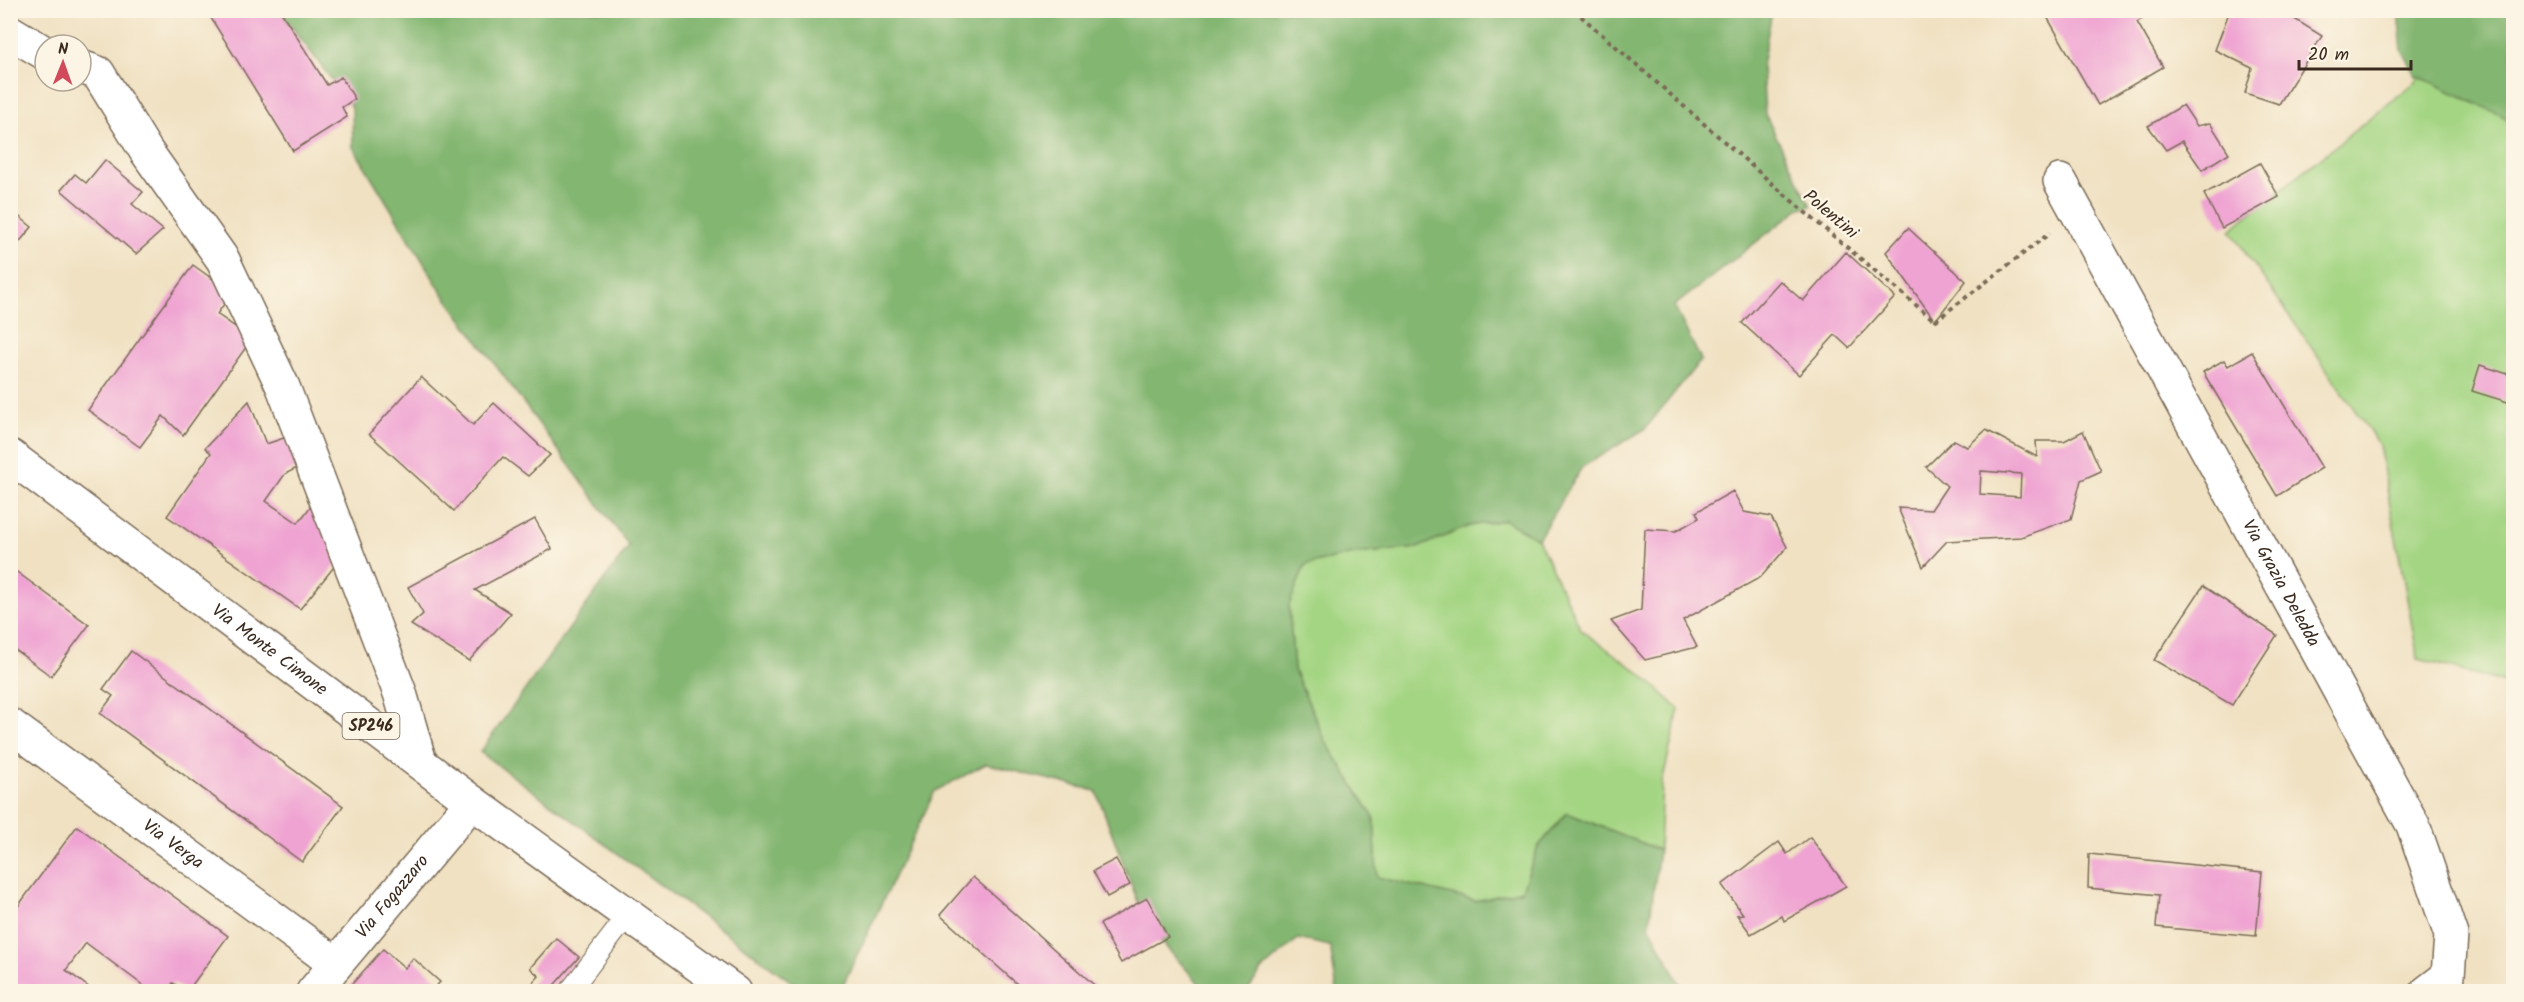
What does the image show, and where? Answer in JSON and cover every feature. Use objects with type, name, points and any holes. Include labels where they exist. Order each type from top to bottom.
[{"type":"street","points":[[10,32],[33,46]]},
{"type":"street","points":[[93,71],[98,73],[146,151],[223,260],[283,387],[400,693],[420,762]]},
{"type":"street","name":"Via Grazia Deledda","points":[[2060,181],[2412,825],[2451,935],[2448,976],[2427,992]]},
{"type":"street","name":"Via Monte Cimone","points":[[10,456],[472,802],[735,992]]},
{"type":"street","name":"Via Verga","points":[[10,725],[336,964]]},
{"type":"street","name":"Via Fogazzaro","points":[[313,992],[472,802]]},
{"type":"lane","points":[[569,992],[628,915]]},
{"type":"path","name":"Polentini","points":[[1574,10],[1800,208],[1935,321],[2078,212]]},
{"type":"green space","points":[[280,11],[1772,11],[1762,66],[1765,114],[1811,206],[1800,208],[1674,306],[1701,360],[1645,429],[1582,467],[1538,539],[1505,520],[1469,526],[1417,548],[1354,554],[1305,565],[1289,605],[1294,670],[1326,742],[1374,818],[1377,877],[1476,901],[1522,890],[1538,847],[1567,813],[1659,850],[1649,925],[1684,991],[1337,991],[1330,946],[1298,939],[1262,970],[1247,991],[1206,991],[1147,926],[1096,791],[986,764],[935,791],[840,991],[804,991],[480,752],[629,546],[441,291],[353,147],[352,107]]},
{"type":"green space","points":[[2398,11],[2513,11],[2513,126],[2503,116],[2416,75],[2402,50]]},
{"type":"green space","points":[[2416,75],[2503,116],[2513,126],[2513,685],[2418,659],[2379,445],[2230,230],[2418,80]]},
{"type":"green space","points":[[1505,520],[1538,539],[1581,630],[1640,673],[1679,709],[1662,783],[1659,850],[1567,813],[1538,847],[1523,890],[1476,901],[1377,877],[1374,818],[1326,742],[1294,670],[1289,605],[1305,565],[1354,554],[1417,548],[1469,526]]},
{"type":"building","points":[[206,10],[280,10],[327,85],[341,77],[355,99],[342,107],[347,117],[293,151]]},
{"type":"building","points":[[2043,10],[2156,10],[2137,22],[2163,67],[2098,105]]},
{"type":"building","points":[[2230,10],[2280,10],[2322,36],[2279,104],[2245,93],[2252,68],[2215,50]]},
{"type":"building","points":[[2183,105],[2197,126],[2210,123],[2229,153],[2202,170],[2182,141],[2166,150],[2148,126]]},
{"type":"building","points":[[105,160],[143,192],[132,204],[163,230],[136,254],[61,190],[75,174],[86,183]]},
{"type":"building","points":[[2260,163],[2279,197],[2222,228],[2204,194]]},
{"type":"building","points":[[10,209],[32,227],[10,253]]},
{"type":"building","points":[[1908,228],[1966,281],[1935,321],[1886,252]]},
{"type":"building","points":[[1846,252],[1895,297],[1849,348],[1835,335],[1799,375],[1742,323],[1780,281],[1803,301]]},
{"type":"building","points":[[193,265],[232,293],[217,314],[252,339],[183,435],[163,416],[140,447],[88,410]]},
{"type":"building","points":[[2252,352],[2322,468],[2277,496],[2203,372],[2224,360],[2228,366]]},
{"type":"building","points":[[2480,365],[2514,376],[2514,404],[2472,391]]},
{"type":"building","points":[[421,377],[473,425],[494,403],[550,455],[528,476],[503,457],[454,511],[369,434]]},
{"type":"building","points":[[249,401],[266,444],[287,437],[299,467],[285,474],[266,501],[298,523],[311,506],[338,562],[300,609],[167,516],[211,453],[205,448]]},
{"type":"building","points":[[1986,430],[2037,457],[2036,441],[2064,441],[2083,431],[2101,471],[2081,480],[2071,519],[2021,537],[1947,541],[1923,567],[1898,508],[1931,510],[1947,486],[1926,467],[1954,440],[1967,447]],"holes":[[[1981,471],[2021,474],[2020,497],[1980,494]]]},
{"type":"building","points":[[1733,491],[1744,512],[1771,517],[1787,547],[1761,577],[1683,620],[1697,647],[1645,660],[1611,621],[1641,610],[1645,529],[1676,531],[1699,518],[1696,512]]},
{"type":"building","points":[[535,519],[552,549],[475,590],[511,613],[469,661],[411,625],[423,614],[408,587]]},
{"type":"building","points":[[10,567],[89,625],[51,676],[10,646]]},
{"type":"building","points":[[2203,586],[2277,635],[2232,705],[2154,660]]},
{"type":"building","points":[[131,651],[343,806],[302,862],[100,713],[113,696],[103,689]]},
{"type":"building","points":[[77,826],[228,936],[187,992],[173,983],[167,992],[152,992],[86,943],[66,970],[95,992],[13,992],[10,990],[10,917]]},
{"type":"building","points":[[1810,837],[1846,886],[1784,921],[1782,916],[1751,934],[1737,915],[1743,914],[1722,885],[1779,842],[1787,854]]},
{"type":"building","points":[[2089,854],[2262,872],[2256,936],[2156,927],[2159,895],[2088,888]]},
{"type":"building","points":[[1116,859],[1130,885],[1107,897],[1093,871]]},
{"type":"building","points":[[973,877],[1102,992],[1026,992],[940,915]]},
{"type":"building","points":[[1147,898],[1168,937],[1121,963],[1100,924]]},
{"type":"building","points":[[556,938],[579,957],[548,992],[535,992],[530,986],[539,976],[530,968]]},
{"type":"building","points":[[383,949],[405,968],[413,958],[440,982],[431,992],[345,992]]}]
